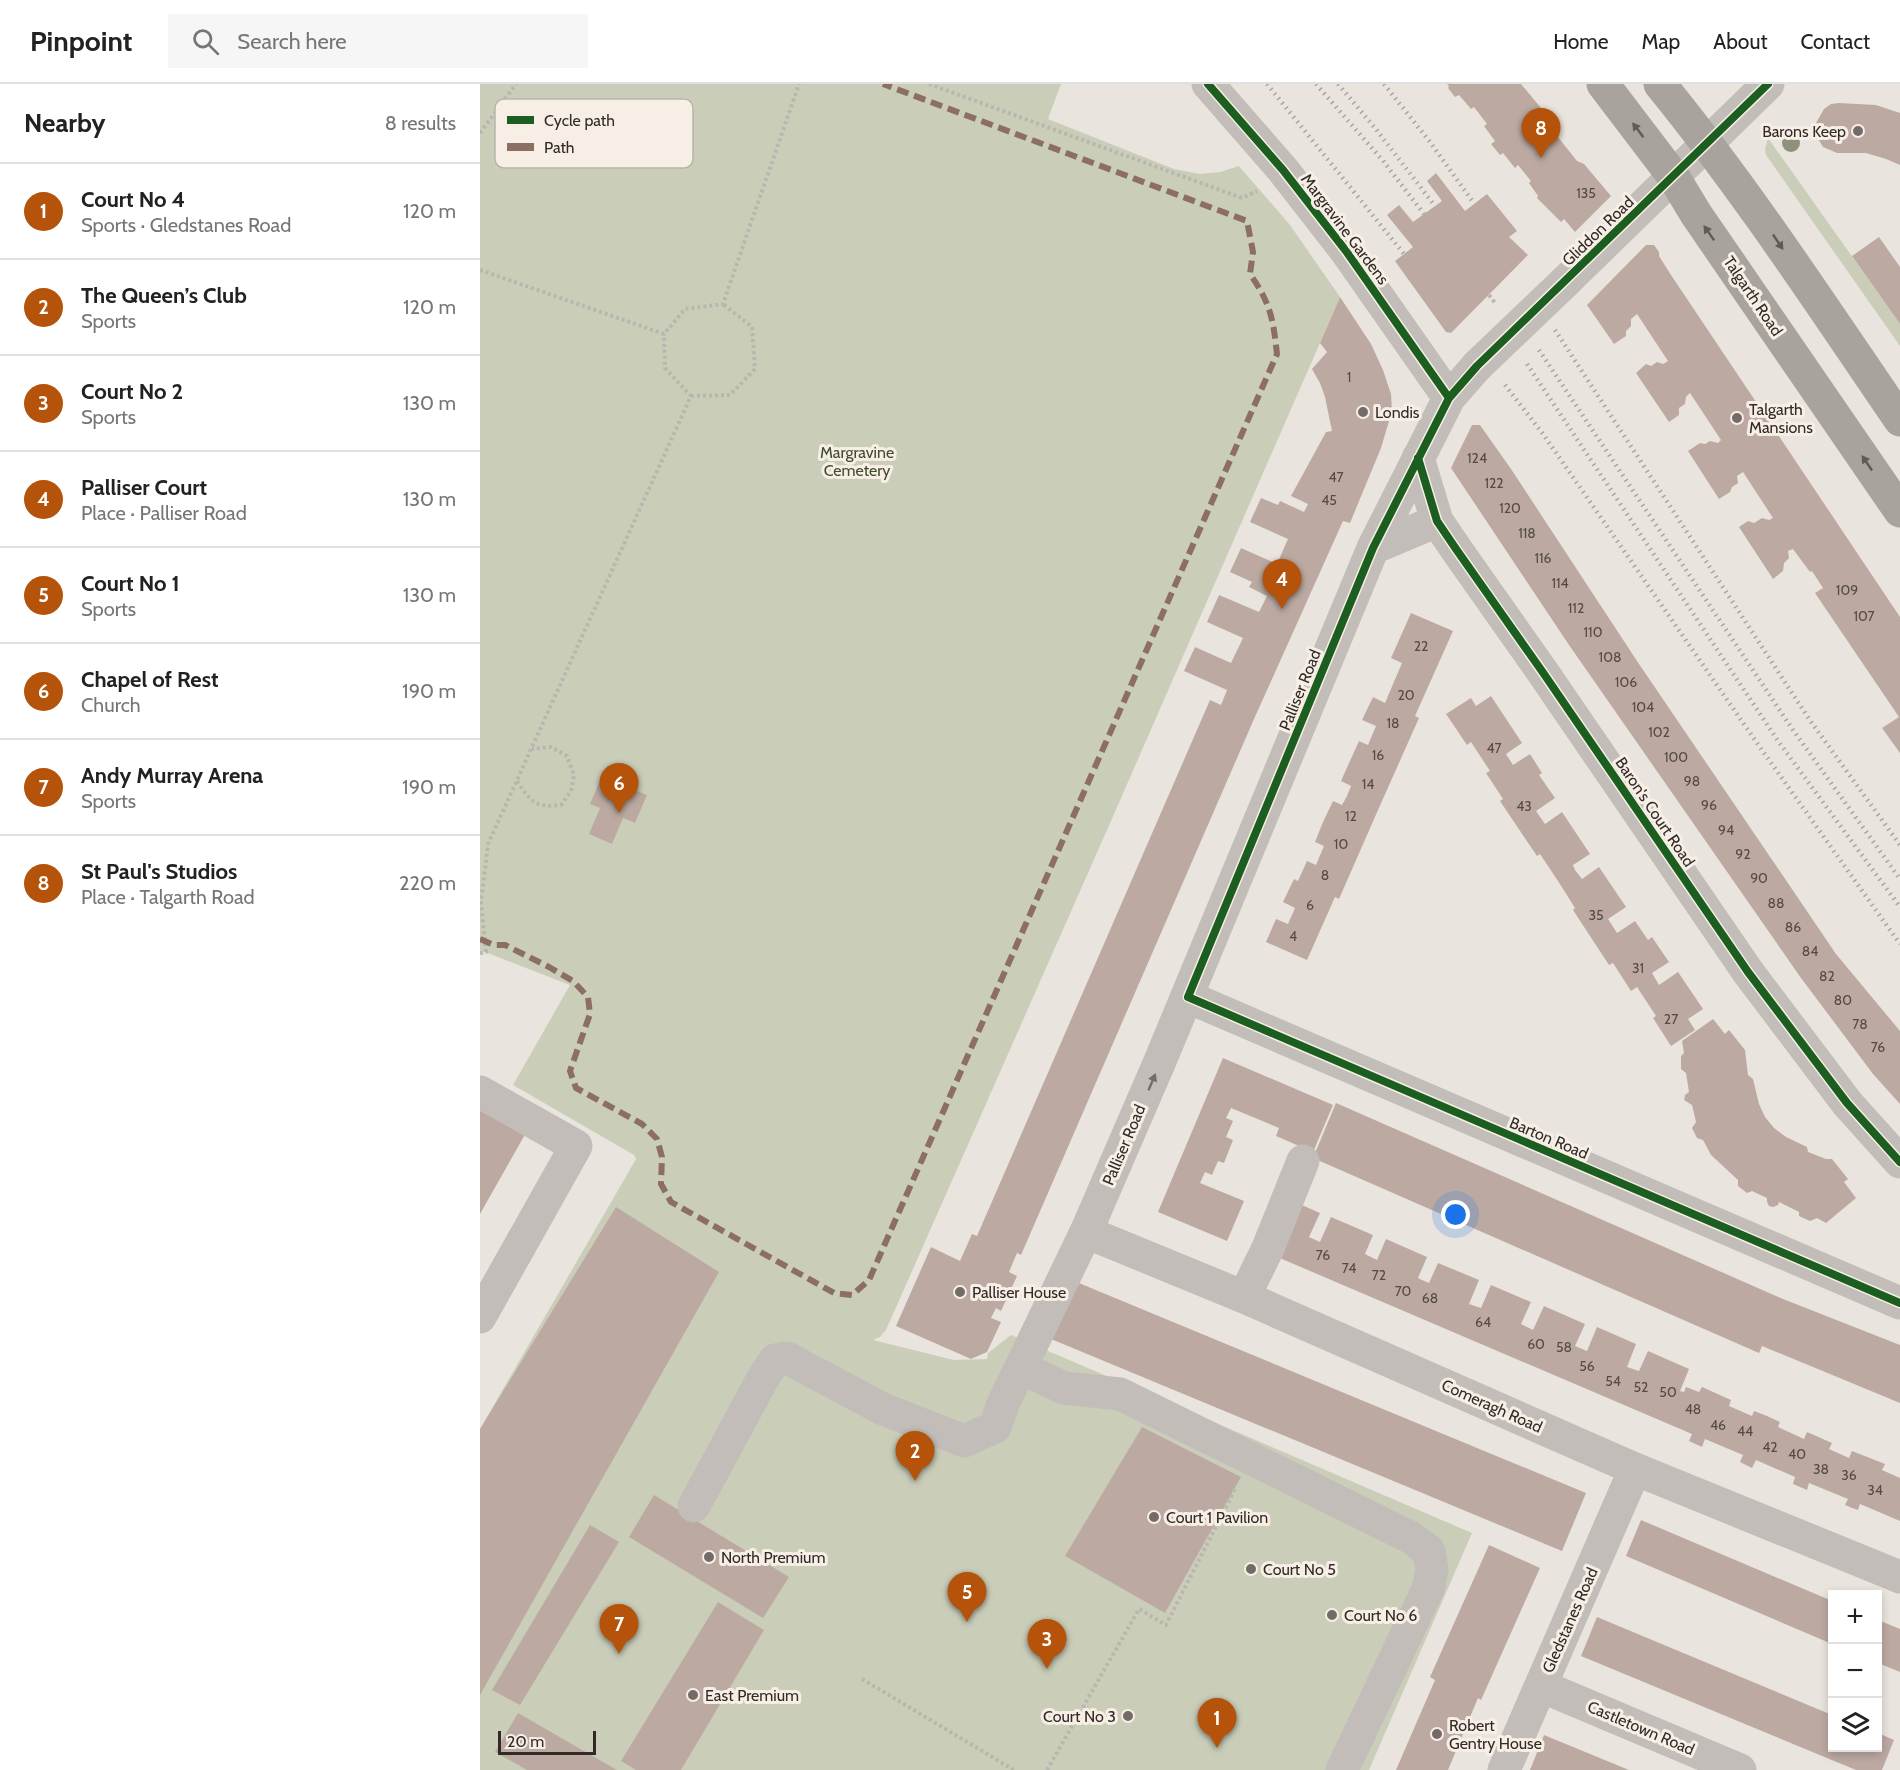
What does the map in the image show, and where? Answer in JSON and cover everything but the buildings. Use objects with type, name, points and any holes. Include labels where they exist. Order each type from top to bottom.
[{"type":"highway","name":"Talgarth Road","points":[[1603,84],[1673,176],[1696,214],[1900,511]]},
{"type":"highway","points":[[1660,84],[1708,142],[1900,420]]},
{"type":"street","name":"Margravine Gardens","points":[[1208,84],[1283,170],[1346,251],[1449,398]]},
{"type":"street","name":"Gliddon Road","points":[[1449,398],[1477,366],[1768,84]]},
{"type":"street","name":"Palliser Road","points":[[694,1506],[775,1360],[787,1358],[883,1408],[964,1441],[995,1427],[1003,1404],[1086,1232],[1188,997],[1373,548],[1449,398]]},
{"type":"street","name":"Baron's Court Road","points":[[1418,458],[1437,521],[1748,972],[1847,1103],[1900,1162]]},
{"type":"street","points":[[1373,548],[1437,521]]},
{"type":"street","name":"Barton Road","points":[[1188,997],[1900,1303]]},
{"type":"street","points":[[480,1092],[576,1146],[480,1317]]},
{"type":"street","points":[[1244,1297],[1268,1248],[1303,1161]]},
{"type":"street","name":"Comeragh Road","points":[[1086,1232],[1244,1297],[1635,1469],[1900,1577]]},
{"type":"street","points":[[1021,1368],[1064,1388],[1120,1394],[1410,1537],[1428,1551],[1432,1570],[1428,1589],[1342,1770]]},
{"type":"street","name":"Gledstanes Road","points":[[1504,1770],[1635,1469]]},
{"type":"street","name":"Castletown Road","points":[[1541,1686],[1740,1770]]},
{"type":"path","points":[[505,99],[516,84]]},
{"type":"path","points":[[723,304],[799,84]]},
{"type":"path","points":[[929,84],[1242,198],[1259,190],[1283,170]]},
{"type":"path","points":[[480,133],[495,113]]},
{"type":"path","points":[[480,270],[663,334]]},
{"type":"path","points":[[723,304],[752,327],[755,369],[730,395],[691,396],[664,368],[663,334],[685,309],[723,304]]},
{"type":"path","points":[[480,953],[486,952],[481,903],[489,844],[691,396]]},
{"type":"path","points":[[517,781],[529,799],[544,807],[561,805],[571,791],[574,776],[567,756],[551,747],[531,749]]},
{"type":"path","points":[[1047,1770],[1139,1609],[1166,1625],[1241,1477]]},
{"type":"path","points":[[862,1679],[1014,1770]]},
{"type":"green space","name":"Margravine Cemetery","points":[[480,84],[1061,84],[1048,119],[1174,169],[1200,174],[1220,172],[1239,166],[1290,225],[1340,297],[886,1330],[880,1337],[873,1340],[954,1360],[987,1359],[988,1353],[1011,1335],[1472,1533],[1369,1770],[480,1770],[480,1429],[636,1159],[634,1155],[513,1085],[570,985],[480,950]]},
{"type":"green space","points":[[1768,138],[1900,324],[1900,346],[1766,155]]},
{"type":"railway","points":[[1267,84],[1404,254]]},
{"type":"railway","points":[[1316,84],[1384,162],[1424,214]]},
{"type":"railway","points":[[1338,84],[1435,206]]},
{"type":"railway","points":[[1384,84],[1473,202]]},
{"type":"railway","points":[[1555,330],[1809,719],[1900,845]]},
{"type":"railway","points":[[1539,350],[1793,730],[1900,879]]},
{"type":"railway","points":[[1527,364],[1778,741],[1900,907]]},
{"type":"railway","points":[[1505,385],[1543,434],[1764,753],[1900,944]]},
{"type":"marked path","points":[[480,939],[494,945],[505,945],[549,967],[573,981],[588,997],[590,1014],[570,1071],[576,1088],[642,1124],[657,1139],[662,1157],[661,1184],[671,1202],[834,1293],[852,1295],[869,1280],[1277,354],[1270,312],[1263,294],[1250,274],[1253,252],[1247,221],[883,84]]},
{"type":"cycle path","points":[[1208,84],[1283,170],[1346,251],[1449,398]]},
{"type":"cycle path","points":[[1768,84],[1477,366],[1449,398],[1373,548],[1188,997],[1900,1303]]},
{"type":"cycle path","points":[[1418,458],[1437,521],[1456,549],[1748,972],[1847,1103],[1900,1162]]},
{"type":"place","name":"Barons Keep","points":[[1858,131]]},
{"type":"place","name":"St Paul's Studios","points":[[1541,158]]},
{"type":"place","name":"Londis","points":[[1363,412]]},
{"type":"place","name":"Talgarth Mansions","points":[[1737,418]]},
{"type":"place","name":"Palliser Court","points":[[1282,609]]},
{"type":"place","name":"Chapel of Rest","points":[[619,813]]},
{"type":"place","name":"Palliser House","points":[[960,1292]]},
{"type":"place","name":"The Queen’s Club","points":[[915,1481]]},
{"type":"place","name":"Court 1 Pavilion","points":[[1154,1517]]},
{"type":"place","name":"North Premium","points":[[709,1557]]},
{"type":"place","name":"Court No 5","points":[[1251,1569]]},
{"type":"place","name":"Court No 6","points":[[1332,1615]]},
{"type":"place","name":"Court No 1","points":[[967,1622]]},
{"type":"place","name":"Andy Murray Arena","points":[[619,1654]]},
{"type":"place","name":"Court No 2","points":[[1047,1669]]},
{"type":"place","name":"East Premium","points":[[693,1695]]},
{"type":"place","name":"Court No 3","points":[[1128,1716]]},
{"type":"place","name":"Robert Gentry House","points":[[1437,1734]]},
{"type":"place","name":"Court No 4","points":[[1217,1748]]}]
